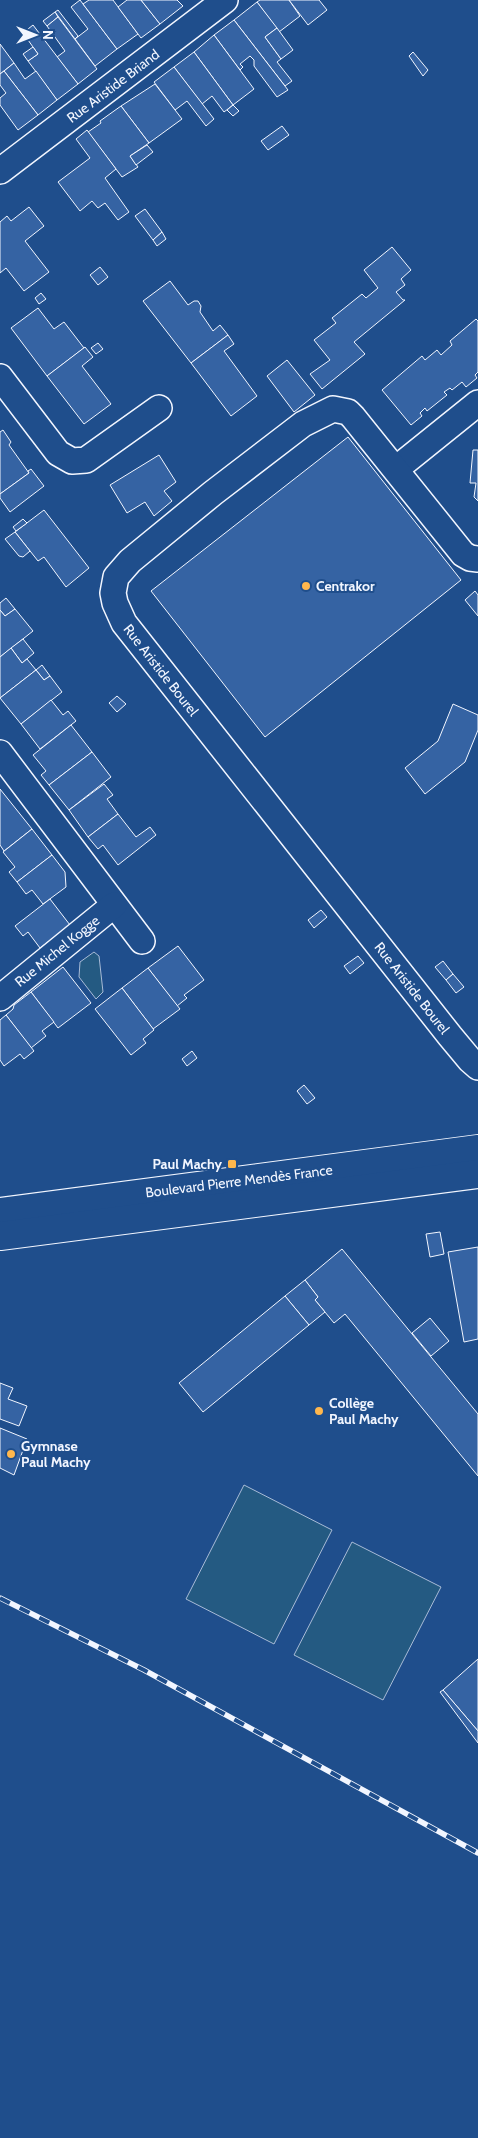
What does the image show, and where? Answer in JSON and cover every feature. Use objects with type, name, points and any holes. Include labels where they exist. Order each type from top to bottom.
[{"type":"main road","name":"Boulevard Pierre Mendès France","points":[[0,1212],[478,1150]]},
{"type":"main road","name":"Boulevard Pierre Mendès France","points":[[0,1236],[478,1174]]},
{"type":"street","name":"Rue Aristide Briand","points":[[0,171],[225,0]]},
{"type":"street","points":[[0,377],[58,453],[72,461],[86,460],[159,408]]},
{"type":"street","points":[[396,469],[478,403]]},
{"type":"street","name":"Rue Aristide Bourel","points":[[478,559],[463,554],[348,412],[332,409],[303,424],[250,464],[130,561],[116,577],[113,593],[118,612],[130,631],[455,1042],[478,1067]]},
{"type":"street","points":[[0,753],[142,941]]},
{"type":"street","name":"Rue Michel Kogge","points":[[0,998],[114,905]]},
{"type":"shaded area","points":[[94,952],[99,956],[103,992],[96,999],[79,977],[80,962]]},
{"type":"shaded area","points":[[244,1485],[332,1530],[274,1644],[186,1599]]},
{"type":"shaded area","points":[[352,1542],[441,1587],[383,1700],[294,1655]]},
{"type":"building","points":[[80,0],[117,49],[95,66],[75,39],[88,29],[71,7]]},
{"type":"building","points":[[89,0],[113,0],[138,34],[117,49],[83,4]]},
{"type":"building","points":[[127,0],[141,0],[160,24],[141,38],[118,7]]},
{"type":"building","points":[[141,0],[177,0],[183,6],[160,24]]},
{"type":"building","points":[[260,0],[289,0],[300,16],[279,32],[257,2]]},
{"type":"building","points":[[289,0],[319,0],[327,10],[308,25]]},
{"type":"building","points":[[257,2],[277,28],[265,37],[281,59],[277,62],[292,81],[285,86],[234,20]]},
{"type":"building","points":[[58,10],[78,36],[75,39],[55,12]]},
{"type":"building","points":[[55,12],[58,17],[47,26],[43,21]]},
{"type":"building","points":[[58,17],[97,69],[78,84],[57,57],[65,51],[47,26]]},
{"type":"building","points":[[234,20],[288,90],[277,97],[254,66],[254,60],[250,56],[240,64],[243,67],[240,70],[214,35]]},
{"type":"building","points":[[33,25],[78,84],[57,100],[28,61],[38,54],[23,33]]},
{"type":"building","points":[[277,28],[293,50],[281,59],[265,37]]},
{"type":"building","points":[[214,35],[254,89],[233,105],[194,52]]},
{"type":"building","points":[[0,44],[14,63],[0,74]]},
{"type":"building","points":[[33,47],[38,54],[28,61],[23,54]]},
{"type":"building","points":[[194,52],[233,105],[224,112],[212,96],[202,104],[174,67]]},
{"type":"building","points":[[413,52],[428,70],[423,76],[409,56]]},
{"type":"building","points":[[14,63],[25,79],[36,71],[57,100],[38,115],[4,71]]},
{"type":"building","points":[[174,67],[214,119],[206,126],[187,101],[175,110],[154,82]]},
{"type":"building","points":[[4,71],[38,115],[18,130],[0,105],[0,98],[6,93],[0,85],[0,74]]},
{"type":"building","points":[[155,84],[182,119],[149,143],[121,106]]},
{"type":"building","points":[[233,105],[239,111],[233,116],[227,110]]},
{"type":"building","points":[[121,106],[149,143],[130,156],[138,167],[122,177],[88,132]]},
{"type":"building","points":[[282,126],[289,135],[268,150],[261,141]]},
{"type":"building","points":[[87,130],[116,169],[105,178],[129,212],[118,220],[105,203],[98,208],[92,201],[80,211],[58,182],[90,158],[76,139]]},
{"type":"building","points":[[147,145],[153,152],[136,165],[130,156]]},
{"type":"building","points":[[29,207],[44,226],[25,241],[49,272],[24,291],[6,268],[0,273],[0,222],[7,216],[11,221]]},
{"type":"building","points":[[145,209],[162,232],[153,240],[135,216]]},
{"type":"building","points":[[162,232],[166,239],[157,246],[153,240]]},
{"type":"building","points":[[392,247],[411,270],[401,279],[405,285],[396,292],[405,300],[354,342],[365,354],[322,389],[310,374],[330,360],[314,340],[336,323],[332,318],[362,294],[366,298],[378,288],[364,270]]},
{"type":"building","points":[[100,267],[108,277],[98,285],[90,275]]},
{"type":"building","points":[[170,281],[188,305],[198,301],[201,306],[200,312],[213,331],[220,325],[228,335],[191,363],[143,301]]},
{"type":"building","points":[[41,293],[46,299],[39,304],[35,298]]},
{"type":"building","points":[[38,308],[54,329],[64,322],[84,348],[47,376],[11,328]]},
{"type":"building","points":[[476,319],[478,321],[478,372],[475,375],[477,378],[466,387],[462,382],[452,390],[450,388],[444,392],[447,395],[427,411],[425,408],[420,413],[422,416],[411,425],[382,390],[422,356],[425,360],[437,350],[441,355],[452,345],[450,341]]},
{"type":"building","points":[[228,335],[234,344],[224,351],[257,396],[231,416],[191,363]]},
{"type":"building","points":[[98,343],[103,349],[96,354],[91,348]]},
{"type":"building","points":[[85,347],[93,357],[82,366],[111,404],[84,424],[47,376]]},
{"type":"building","points":[[287,360],[315,395],[294,412],[267,376]]},
{"type":"building","points":[[3,430],[11,442],[9,445],[29,473],[0,494],[0,432]]},
{"type":"building","name":"Centrakor","points":[[348,437],[461,580],[265,737],[151,591]]},
{"type":"building","points":[[473,450],[478,450],[478,501],[474,497],[476,483],[470,483]]},
{"type":"building","points":[[159,455],[176,482],[164,491],[172,501],[154,516],[145,502],[127,513],[110,485]]},
{"type":"building","points":[[31,469],[44,486],[10,512],[0,498],[0,494],[29,473],[28,471]]},
{"type":"building","points":[[44,510],[89,568],[66,587],[44,557],[38,561],[15,532]]},
{"type":"building","points":[[23,519],[27,523],[16,531],[13,527]]},
{"type":"building","points":[[15,532],[30,551],[23,557],[19,556],[5,539]]},
{"type":"building","points":[[475,591],[478,595],[478,616],[465,600]]},
{"type":"building","points":[[6,598],[15,609],[5,616],[0,610],[0,603]]},
{"type":"building","points":[[15,609],[33,631],[0,657],[0,610],[5,616]]},
{"type":"building","points":[[23,639],[34,653],[22,663],[11,648]]},
{"type":"building","points":[[11,648],[22,663],[27,659],[36,670],[0,698],[0,657]]},
{"type":"building","points":[[42,665],[50,676],[44,680],[36,670]]},
{"type":"building","points":[[36,670],[44,680],[50,676],[62,692],[21,724],[0,698]]},
{"type":"building","points":[[117,696],[126,704],[117,712],[109,703]]},
{"type":"building","points":[[51,700],[63,715],[68,711],[76,721],[40,749],[21,724]]},
{"type":"building","points":[[453,704],[478,715],[478,730],[465,762],[425,794],[405,768],[438,741]]},
{"type":"building","points":[[71,725],[92,752],[49,785],[41,775],[46,771],[33,755]]},
{"type":"building","points":[[92,752],[111,777],[69,810],[49,785]]},
{"type":"building","points":[[104,784],[113,795],[107,799],[118,814],[88,837],[69,810]]},
{"type":"building","points":[[0,789],[32,829],[4,851],[0,845]]},
{"type":"building","points":[[118,814],[136,837],[150,827],[156,835],[118,865],[103,845],[98,849],[88,837]]},
{"type":"building","points":[[32,829],[52,855],[17,882],[9,872],[15,867],[3,852]]},
{"type":"building","points":[[52,855],[65,872],[66,887],[43,904],[32,890],[26,894],[17,882]]},
{"type":"building","points":[[50,899],[70,925],[40,948],[28,932],[23,936],[15,926]]},
{"type":"building","points":[[321,910],[327,917],[314,928],[308,920]]},
{"type":"building","points":[[178,946],[204,980],[184,995],[187,998],[177,1006],[148,968]]},
{"type":"building","points":[[358,956],[364,963],[350,974],[344,966]]},
{"type":"building","points":[[443,961],[453,974],[446,980],[435,967]]},
{"type":"building","points":[[63,967],[91,1003],[58,1028],[31,992]]},
{"type":"building","points":[[148,968],[180,1009],[153,1029],[122,988]]},
{"type":"building","points":[[453,974],[464,987],[456,993],[446,980]]},
{"type":"building","points":[[122,988],[154,1030],[143,1039],[146,1043],[131,1055],[95,1009]]},
{"type":"building","points":[[31,992],[54,1022],[42,1031],[46,1036],[31,1048],[6,1015],[13,1009],[14,1005]]},
{"type":"building","points":[[6,1015],[34,1051],[24,1059],[20,1054],[4,1066],[0,1060],[0,1020]]},
{"type":"building","points":[[192,1051],[197,1058],[187,1066],[182,1059]]},
{"type":"building","points":[[304,1085],[315,1098],[307,1104],[297,1091]]},
{"type":"building","points":[[440,1232],[444,1254],[430,1257],[426,1234]]},
{"type":"building","points":[[478,1247],[478,1339],[464,1342],[448,1252]]},
{"type":"building","points":[[342,1249],[478,1414],[478,1476],[345,1314],[334,1323],[315,1300],[318,1297],[305,1280]]},
{"type":"building","points":[[305,1280],[318,1297],[315,1300],[325,1312],[309,1325],[285,1296]]},
{"type":"building","points":[[285,1296],[309,1325],[203,1412],[179,1383]]},
{"type":"building","points":[[430,1318],[449,1341],[431,1356],[412,1333]]},
{"type":"building","name":"Gymnase Paul Machy","points":[[0,1383],[13,1388],[8,1399],[27,1406],[19,1426],[0,1419]]},
{"type":"building","name":"Gymnase Paul Machy","points":[[0,1428],[27,1439],[14,1475],[0,1468]]},
{"type":"building","points":[[478,1659],[478,1731],[443,1690]]},
{"type":"building","points":[[443,1690],[478,1731],[478,1743],[440,1692]]},
{"type":"railway","points":[[0,1598],[144,1670],[478,1853]]},
{"type":"place","name":"Centrakor","points":[[306,586]]},
{"type":"place","name":"Paul Machy","points":[[232,1164]]},
{"type":"place","name":"Collège Paul Machy","points":[[319,1411]]},
{"type":"place","name":"Gymnase Paul Machy","points":[[11,1454]]}]
